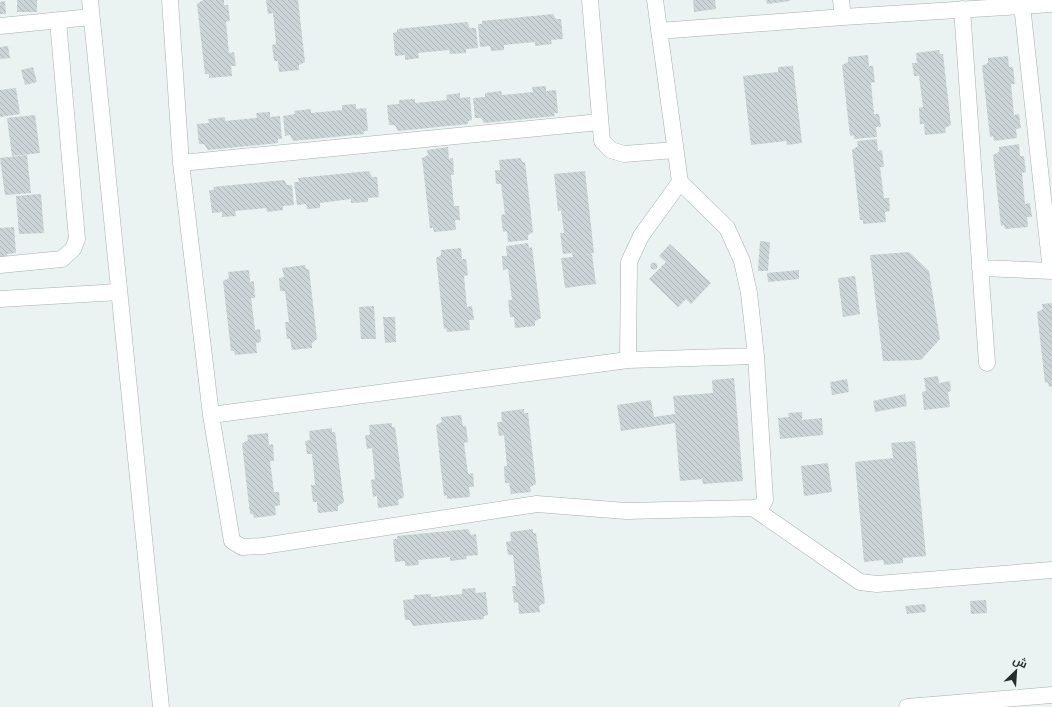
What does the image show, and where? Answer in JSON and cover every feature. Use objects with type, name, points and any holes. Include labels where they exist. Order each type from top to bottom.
[{"type":"street","points":[[90,0],[161,707]]},
{"type":"street","points":[[170,0],[181,164],[211,415],[230,535],[232,541],[242,547],[263,546],[537,504],[626,511],[761,507],[765,500],[756,356],[750,293],[742,261],[726,228],[680,182],[655,0]]},
{"type":"street","points":[[590,0],[602,141],[611,150],[624,154],[675,150]]},
{"type":"street","points":[[841,0],[843,17]]},
{"type":"street","points":[[659,31],[843,17],[1052,4]]},
{"type":"street","points":[[980,268],[1051,271],[1022,6]]},
{"type":"street","points":[[962,9],[987,363]]},
{"type":"street","points":[[0,26],[91,18]]},
{"type":"street","points":[[0,265],[62,259],[73,249],[78,239],[58,21]]},
{"type":"street","points":[[181,164],[600,122]]},
{"type":"street","points":[[628,360],[629,262],[641,236],[680,182]]},
{"type":"street","points":[[0,299],[119,292]]},
{"type":"street","points":[[211,415],[628,360],[756,356]]},
{"type":"street","points":[[753,508],[860,582],[877,584],[1052,570]]},
{"type":"street","points":[[907,707],[1052,695]]},
{"type":"building","points":[[17,0],[37,0],[37,12],[17,12]]},
{"type":"building","points":[[203,0],[224,0],[224,5],[228,5],[230,21],[226,22],[229,53],[234,52],[236,66],[231,66],[232,76],[209,78],[209,74],[205,74],[197,4]]},
{"type":"building","points":[[266,0],[298,0],[305,62],[299,65],[299,70],[279,72],[278,61],[274,61],[272,45],[276,44],[273,13],[268,14]]},
{"type":"building","points":[[693,0],[715,0],[716,9],[694,12]]},
{"type":"building","points":[[766,0],[790,0],[790,1],[767,4]]},
{"type":"building","points":[[5,1],[6,14],[0,14],[0,2]]},
{"type":"building","points":[[553,14],[556,19],[561,19],[563,39],[551,40],[552,44],[535,46],[535,42],[504,45],[504,50],[491,51],[490,46],[480,47],[478,24],[482,24],[482,21]]},
{"type":"building","points":[[467,22],[470,28],[476,28],[478,48],[466,49],[466,53],[450,54],[449,50],[418,53],[419,58],[405,60],[405,55],[395,56],[393,33],[397,32],[397,29]]},
{"type":"building","points":[[8,46],[10,58],[0,59],[0,47]]},
{"type":"building","points":[[939,50],[940,54],[943,54],[951,125],[945,128],[946,133],[925,135],[924,124],[920,124],[919,108],[923,107],[919,76],[914,76],[912,63],[917,63],[916,53]]},
{"type":"building","points":[[868,55],[869,66],[873,66],[875,82],[871,83],[874,114],[879,114],[881,127],[876,127],[877,137],[854,139],[854,135],[850,136],[842,65],[848,62],[848,57]]},
{"type":"building","points":[[1008,56],[1009,67],[1013,67],[1015,84],[1011,84],[1014,115],[1019,114],[1021,128],[1016,129],[1017,138],[994,141],[993,136],[990,137],[982,66],[988,63],[988,58]]},
{"type":"building","points":[[793,66],[802,143],[787,145],[786,141],[751,145],[743,76],[778,72],[778,67]]},
{"type":"building","points":[[33,67],[37,82],[25,85],[21,70]]},
{"type":"building","points":[[546,86],[546,91],[556,90],[558,113],[554,113],[555,116],[484,123],[481,118],[475,118],[473,98],[485,97],[485,93],[501,91],[502,95],[533,92],[532,87]]},
{"type":"building","points":[[16,88],[20,114],[0,117],[0,90]]},
{"type":"building","points":[[460,93],[460,98],[470,97],[472,120],[468,121],[468,124],[398,131],[395,125],[389,125],[387,105],[399,104],[399,100],[415,99],[415,103],[447,100],[446,95]]},
{"type":"building","points":[[356,104],[356,109],[366,108],[368,131],[364,131],[364,134],[293,141],[290,135],[285,136],[283,116],[295,114],[294,111],[311,109],[311,113],[342,110],[342,105]]},
{"type":"building","points":[[270,112],[270,117],[280,116],[282,139],[278,139],[278,143],[208,150],[204,144],[199,144],[197,124],[209,123],[208,119],[225,117],[225,121],[257,118],[256,113]]},
{"type":"building","points":[[35,115],[40,153],[12,156],[7,118]]},
{"type":"building","points":[[877,139],[878,151],[882,150],[884,167],[880,167],[884,198],[889,198],[890,211],[885,212],[886,222],[863,224],[863,220],[860,220],[852,150],[858,146],[857,141]]},
{"type":"building","points":[[1019,144],[1020,156],[1024,156],[1026,172],[1022,173],[1025,204],[1030,203],[1032,217],[1027,217],[1028,227],[1005,229],[1004,225],[1001,226],[993,155],[999,152],[999,147]]},
{"type":"building","points":[[448,147],[449,159],[453,158],[454,175],[451,175],[454,206],[459,206],[460,220],[455,220],[456,230],[434,232],[433,228],[430,228],[422,158],[428,155],[427,150]]},
{"type":"building","points":[[27,155],[31,193],[5,195],[0,158]]},
{"type":"building","points":[[521,158],[522,162],[525,162],[533,232],[528,235],[528,240],[508,242],[507,231],[503,232],[501,215],[505,214],[501,184],[496,184],[495,170],[500,170],[499,160]]},
{"type":"building","points":[[369,171],[372,177],[377,177],[379,197],[368,198],[368,202],[351,203],[351,199],[320,203],[320,208],[307,209],[306,204],[297,205],[294,182],[299,182],[298,178]]},
{"type":"building","points":[[585,171],[594,253],[583,255],[592,254],[596,284],[565,288],[561,258],[573,257],[572,253],[563,254],[560,233],[564,233],[561,210],[558,211],[554,174]]},
{"type":"building","points":[[284,180],[287,185],[292,185],[294,205],[283,206],[283,210],[267,212],[266,208],[235,211],[236,216],[222,217],[222,212],[212,213],[209,190],[214,190],[213,187]]},
{"type":"building","points":[[41,194],[44,233],[19,234],[16,196]]},
{"type":"building","points":[[14,227],[16,253],[7,254],[8,258],[0,259],[0,228]]},
{"type":"building","points":[[760,241],[770,242],[768,271],[758,271]]},
{"type":"building","points":[[528,243],[529,248],[532,247],[541,318],[535,321],[535,326],[515,328],[514,317],[510,317],[508,300],[512,300],[508,269],[503,270],[502,256],[507,256],[506,246]]},
{"type":"building","points":[[670,244],[711,283],[691,304],[686,299],[678,307],[649,279],[666,262],[659,256]]},
{"type":"building","points":[[461,248],[462,259],[466,259],[468,275],[464,276],[467,307],[472,306],[474,320],[469,320],[470,330],[447,332],[446,328],[444,329],[436,258],[441,255],[441,250]]},
{"type":"building","points":[[909,252],[929,271],[940,339],[921,360],[883,361],[870,255]]},
{"type":"building","points":[[654,262],[657,263],[657,269],[654,270],[651,269],[650,266],[651,263]]},
{"type":"building","points":[[305,265],[306,269],[309,269],[317,339],[312,343],[312,348],[292,350],[290,339],[287,339],[285,322],[289,322],[285,291],[280,291],[279,278],[284,277],[282,268]]},
{"type":"building","points":[[249,270],[250,282],[254,281],[255,298],[251,298],[255,330],[260,329],[261,342],[256,343],[257,353],[235,355],[234,351],[231,351],[223,281],[229,278],[228,272]]},
{"type":"building","points":[[799,270],[799,279],[768,282],[767,273]]},
{"type":"building","points":[[855,276],[860,314],[843,317],[838,278]]},
{"type":"building","points":[[1052,303],[1052,386],[1049,387],[1048,382],[1045,383],[1037,312],[1043,309],[1042,304]]},
{"type":"building","points":[[374,306],[376,339],[361,339],[359,307]]},
{"type":"building","points":[[383,317],[395,317],[396,342],[385,343]]},
{"type":"building","points":[[938,376],[939,383],[950,381],[951,391],[948,392],[950,407],[924,410],[922,392],[926,391],[924,378]]},
{"type":"building","points":[[734,378],[743,481],[703,484],[702,479],[680,481],[675,423],[621,431],[617,405],[651,400],[654,417],[675,414],[673,396],[713,393],[712,380]]},
{"type":"building","points":[[847,379],[849,392],[832,395],[830,382]]},
{"type":"building","points":[[905,394],[907,406],[875,412],[873,401]]},
{"type":"building","points":[[524,409],[524,413],[528,413],[536,484],[530,487],[531,492],[511,494],[509,483],[505,483],[504,466],[507,466],[504,435],[499,436],[497,422],[502,422],[501,412]]},
{"type":"building","points":[[802,412],[802,420],[822,418],[823,435],[780,439],[778,418],[789,417],[788,413]]},
{"type":"building","points":[[461,415],[463,426],[466,426],[468,442],[464,443],[468,474],[473,473],[474,487],[469,487],[470,497],[447,499],[447,495],[444,496],[436,425],[442,422],[441,417]]},
{"type":"building","points":[[392,423],[392,427],[395,427],[404,497],[398,500],[399,505],[378,508],[377,496],[373,497],[371,480],[375,479],[372,448],[367,449],[365,435],[370,435],[369,425]]},
{"type":"building","points":[[332,428],[332,432],[335,432],[344,502],[338,506],[338,511],[318,513],[317,502],[313,502],[311,485],[315,485],[312,454],[307,454],[305,441],[310,440],[309,431]]},
{"type":"building","points":[[268,433],[269,445],[273,444],[274,461],[270,461],[274,492],[279,492],[280,505],[275,506],[276,515],[254,518],[253,514],[250,514],[242,444],[248,440],[247,435]]},
{"type":"building","points":[[915,441],[926,556],[903,558],[903,563],[884,565],[883,560],[864,562],[855,462],[893,458],[891,443]]},
{"type":"building","points":[[828,463],[832,492],[804,496],[801,466]]},
{"type":"building","points":[[468,529],[471,535],[476,534],[478,555],[466,556],[467,559],[450,561],[450,557],[418,560],[419,565],[405,566],[405,561],[395,562],[393,539],[397,539],[397,536]]},
{"type":"building","points":[[533,529],[533,533],[536,533],[545,603],[539,606],[540,612],[519,614],[518,602],[514,603],[512,586],[516,586],[513,555],[508,555],[506,542],[511,541],[510,532]]},
{"type":"building","points":[[475,588],[476,593],[486,592],[488,615],[484,616],[484,619],[413,626],[410,620],[405,620],[403,600],[414,599],[414,595],[431,594],[431,597],[462,594],[462,589]]},
{"type":"building","points":[[986,600],[987,613],[971,614],[970,601]]},
{"type":"building","points":[[925,604],[926,612],[907,614],[905,606]]}]
